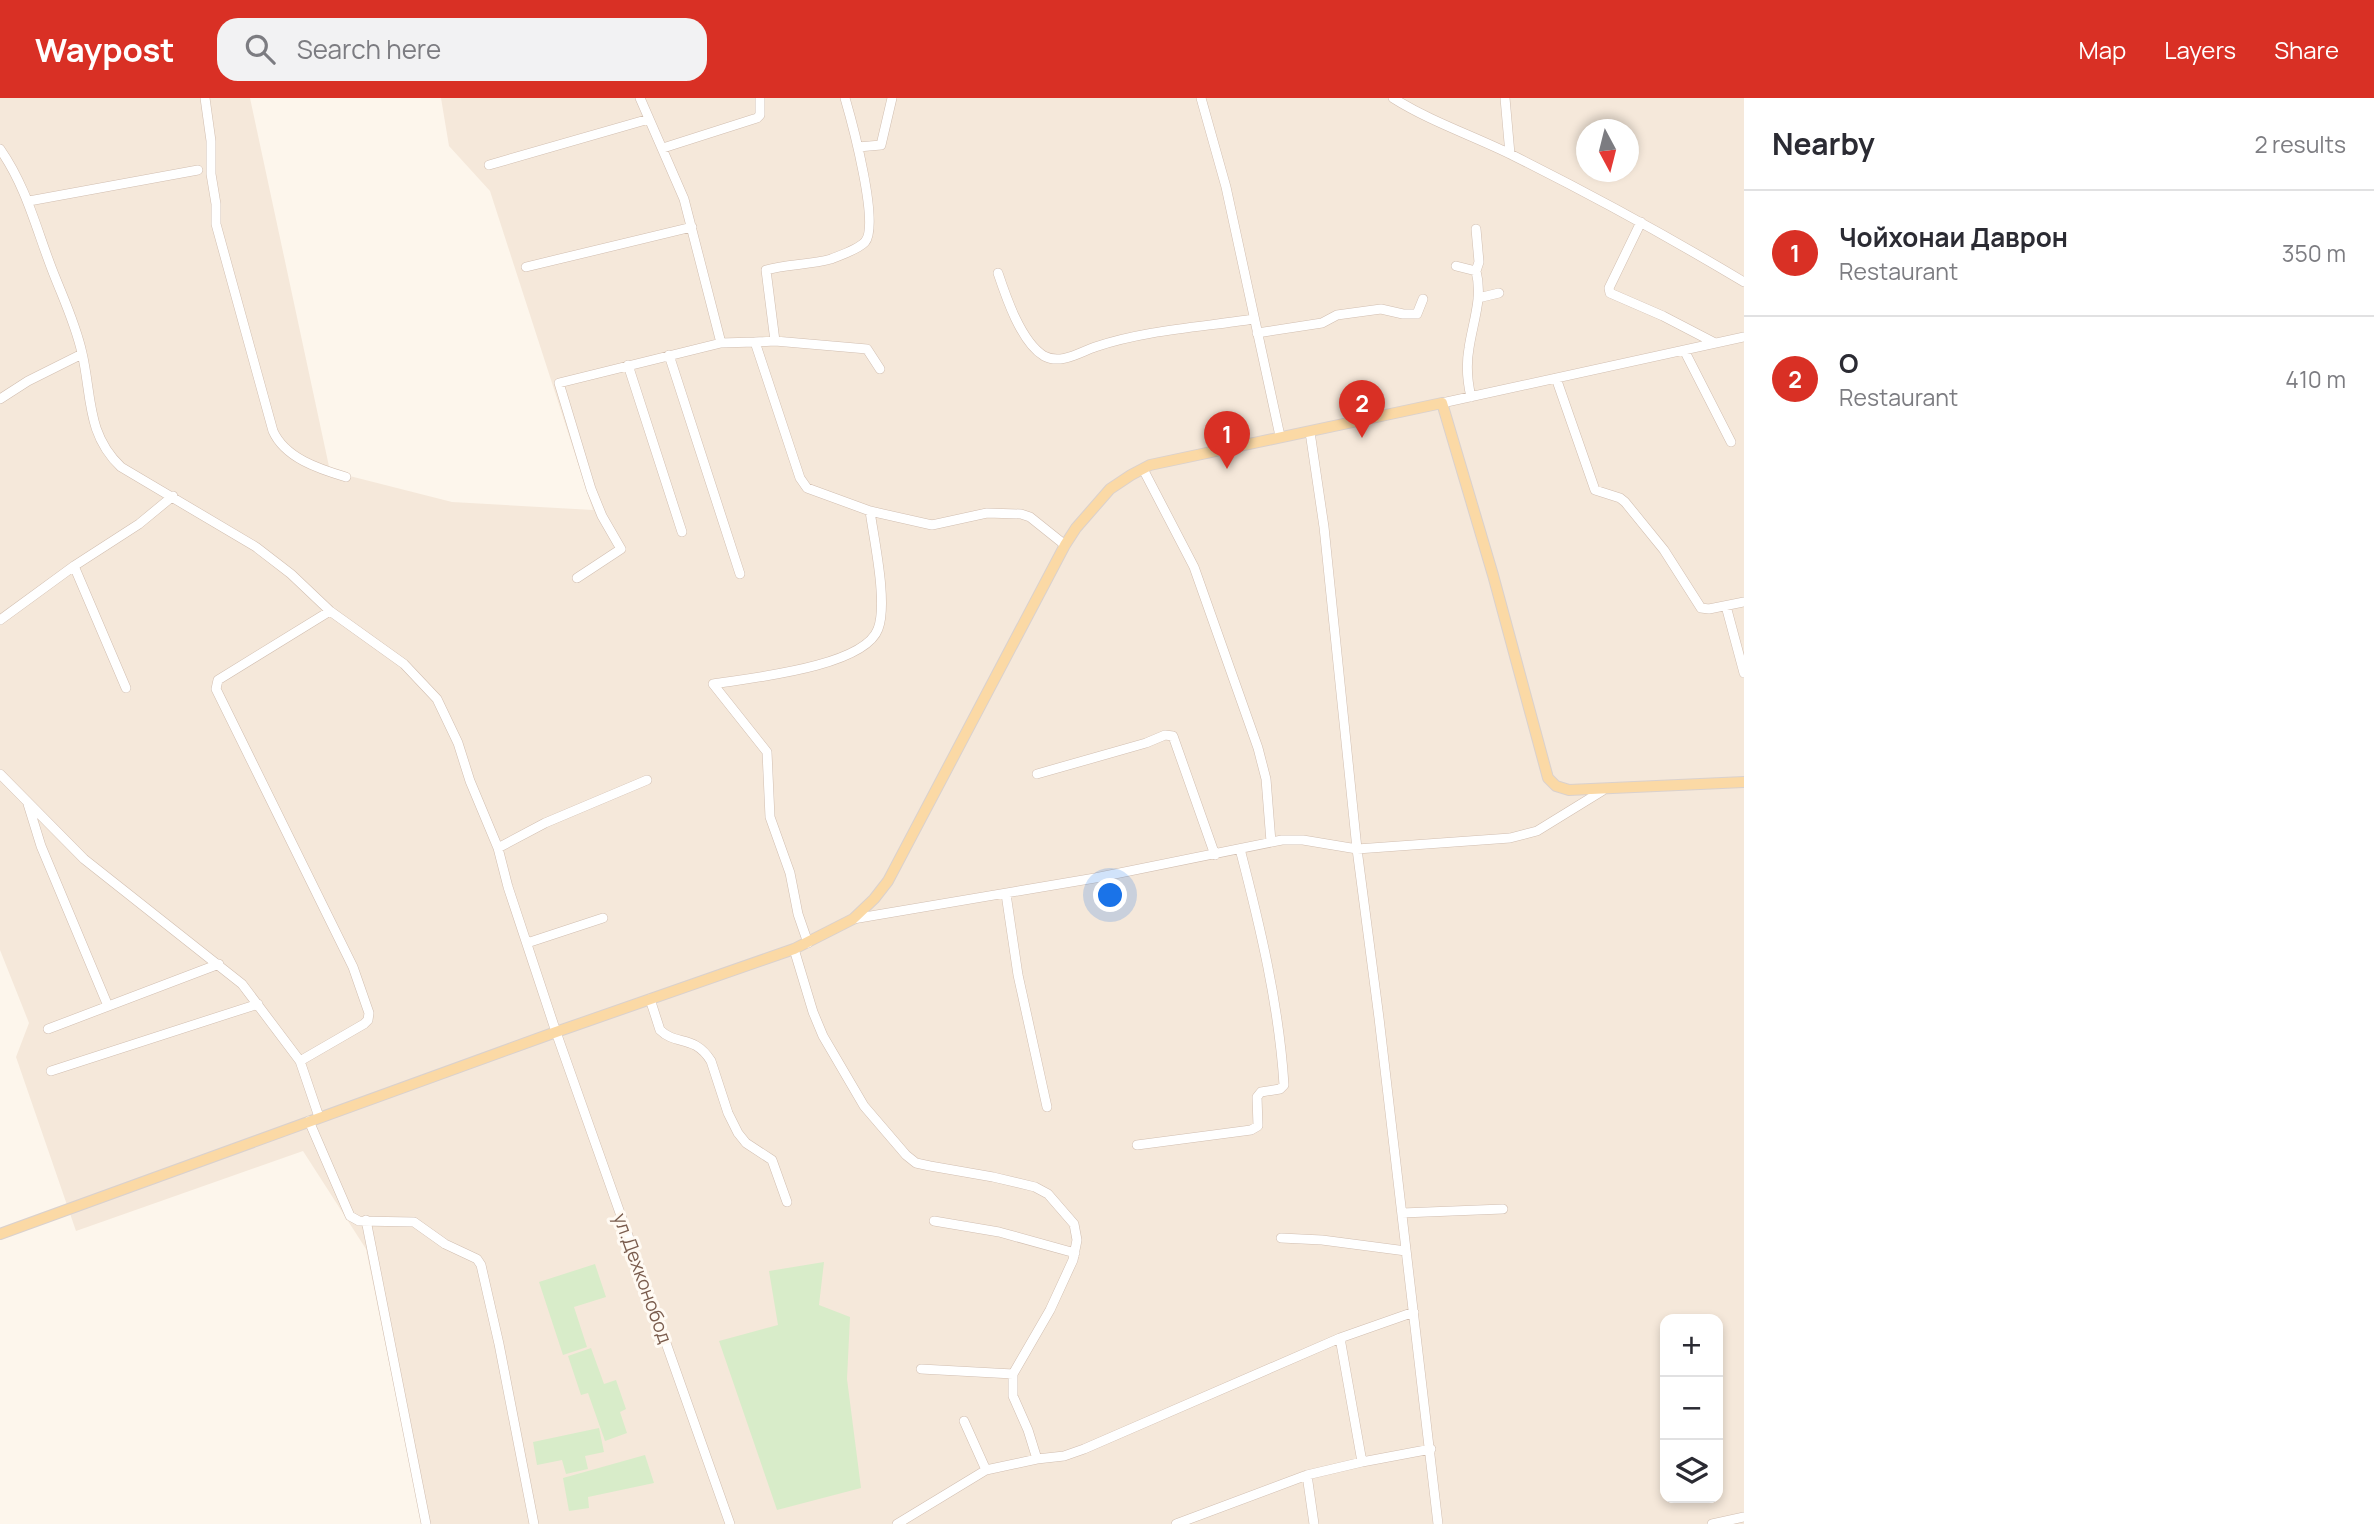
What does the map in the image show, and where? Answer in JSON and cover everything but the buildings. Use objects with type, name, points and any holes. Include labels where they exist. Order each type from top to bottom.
[{"type":"main road","points":[[0,1234],[556,1032],[794,949],[853,919],[874,899],[887,881],[1076,528],[1110,489],[1143,469],[1178,458],[1223,451],[1280,436],[1442,403],[1493,575],[1548,778],[1556,786],[1569,790],[1744,782]]},
{"type":"street","points":[[205,98],[211,141],[216,224],[273,430],[276,438],[301,460],[346,477]]},
{"type":"street","points":[[640,98],[684,200],[721,343]]},
{"type":"street","points":[[663,148],[757,118],[760,115],[760,98]]},
{"type":"street","points":[[775,341],[766,270],[829,259],[853,250],[869,236],[867,192],[845,98]]},
{"type":"street","points":[[858,147],[881,145],[892,98]]},
{"type":"street","points":[[1201,98],[1226,187],[1280,436]]},
{"type":"street","points":[[1393,98],[1454,130],[1510,154],[1641,222],[1744,282]]},
{"type":"street","points":[[1505,98],[1510,154]]},
{"type":"street","points":[[489,165],[649,119]]},
{"type":"street","name":"ул.Дехконобод","points":[[0,149],[29,201],[54,276],[69,310],[82,354],[91,411],[98,437],[105,448],[121,467],[256,547],[291,574],[330,611],[404,664],[437,699],[458,743],[475,794],[498,848],[556,1032],[730,1524]]},
{"type":"street","points":[[29,201],[198,170]]},
{"type":"street","points":[[1641,222],[1609,288],[1610,293],[1663,316],[1714,343]]},
{"type":"street","points":[[526,267],[692,227]]},
{"type":"street","points":[[1471,397],[1467,360],[1478,298],[1476,229]]},
{"type":"street","points":[[1456,266],[1476,271]]},
{"type":"street","points":[[998,273],[1013,315],[1043,355],[1053,359],[1069,357],[1097,346],[1132,338],[1254,319]]},
{"type":"street","points":[[1478,298],[1499,293]]},
{"type":"street","points":[[1257,334],[1322,323],[1338,315],[1381,309],[1417,314],[1423,299]]},
{"type":"street","points":[[1442,403],[1744,337]]},
{"type":"street","points":[[577,578],[621,549],[590,489],[559,383],[721,343],[775,341],[867,349],[880,369]]},
{"type":"street","points":[[755,342],[802,482],[816,492],[870,511],[932,525],[987,513],[1021,514],[1030,517],[1065,545]]},
{"type":"street","points":[[1684,350],[1731,442]]},
{"type":"street","points":[[0,399],[28,381],[82,354]]},
{"type":"street","points":[[669,355],[740,574]]},
{"type":"street","points":[[628,365],[682,532]]},
{"type":"street","points":[[1556,378],[1592,486],[1599,492],[1614,495],[1625,502],[1664,550],[1701,608],[1744,602]]},
{"type":"street","points":[[1310,432],[1324,527],[1357,849],[1438,1524]]},
{"type":"street","points":[[1143,469],[1190,557],[1258,748],[1266,779],[1271,842]]},
{"type":"street","points":[[0,620],[74,566],[139,524],[173,496]]},
{"type":"street","points":[[808,943],[798,914],[790,873],[770,817],[767,752],[713,684],[804,668],[846,657],[865,646],[880,622],[881,600],[870,511]]},
{"type":"street","points":[[74,566],[126,688]]},
{"type":"street","points":[[1726,606],[1744,673]]},
{"type":"street","points":[[300,1061],[364,1024],[369,1013],[353,967],[216,689],[218,680],[330,611]]},
{"type":"street","points":[[1037,774],[1165,736],[1173,736],[1215,855]]},
{"type":"street","points":[[0,774],[84,859],[198,951],[219,964],[242,984],[258,1004],[300,1061],[314,1119],[350,1216],[355,1220],[414,1222],[445,1244],[477,1259],[481,1265],[499,1344],[534,1524]]},
{"type":"street","points":[[498,848],[545,823],[648,780]]},
{"type":"street","points":[[853,919],[1006,894],[1271,842],[1303,840],[1357,849],[1510,838],[1536,831],[1602,790]]},
{"type":"street","points":[[28,802],[41,846],[108,1006]]},
{"type":"street","points":[[1137,1145],[1251,1130],[1258,1126],[1258,1097],[1261,1092],[1280,1089],[1284,1085],[1282,1047],[1257,918],[1240,849]]},
{"type":"street","points":[[1006,894],[1018,975],[1047,1107]]},
{"type":"street","points":[[527,943],[603,918]]},
{"type":"street","points":[[794,949],[813,1012],[824,1036],[864,1106],[906,1155],[923,1164],[1035,1187],[1044,1191],[1074,1224],[1077,1240],[1075,1253],[1050,1311],[1013,1374],[1013,1396],[1037,1459]]},
{"type":"street","points":[[48,1029],[219,964]]},
{"type":"street","points":[[650,999],[660,1030],[664,1034],[693,1043],[706,1053],[738,1133],[746,1143],[772,1160],[788,1202]]},
{"type":"street","points":[[51,1071],[258,1004]]},
{"type":"street","points":[[1402,1213],[1503,1209]]},
{"type":"street","points":[[366,1220],[426,1524]]},
{"type":"street","points":[[934,1221],[999,1232],[1075,1253]]},
{"type":"street","points":[[1281,1238],[1322,1240],[1406,1251]]},
{"type":"street","points":[[897,1524],[986,1470],[1064,1456],[1084,1449],[1340,1338],[1414,1312]]},
{"type":"street","points":[[1340,1338],[1362,1462]]},
{"type":"street","points":[[921,1369],[1013,1374]]},
{"type":"street","points":[[964,1421],[986,1470]]},
{"type":"street","points":[[1176,1524],[1307,1475],[1431,1449]]},
{"type":"street","points":[[1307,1475],[1314,1524]]},
{"type":"street","points":[[1712,1524],[1744,1517]]},
{"type":"shaded area","points":[[0,98],[250,98],[330,471],[452,502],[593,510],[490,191],[449,146],[441,98],[1744,98],[1744,1524],[422,1524],[366,1249],[303,1151],[76,1231],[16,1057],[29,1023],[0,950]]},
{"type":"green space","points":[[824,1262],[819,1305],[850,1317],[847,1379],[861,1488],[777,1510],[719,1341],[778,1325],[769,1271]]},
{"type":"green space","points":[[595,1264],[606,1297],[574,1307],[587,1347],[563,1355],[539,1282]]},
{"type":"green space","points":[[591,1348],[604,1384],[616,1380],[626,1409],[620,1412],[627,1433],[605,1441],[588,1393],[581,1395],[568,1356]]},
{"type":"green space","points":[[599,1428],[604,1452],[585,1456],[588,1469],[566,1474],[562,1460],[537,1465],[533,1442]]},
{"type":"green space","points":[[645,1455],[654,1483],[588,1497],[589,1508],[569,1511],[563,1478]]},
{"type":"place","name":"O","points":[[1362,438]]},
{"type":"place","name":"Чойхонаи Даврон","points":[[1227,469]]}]
